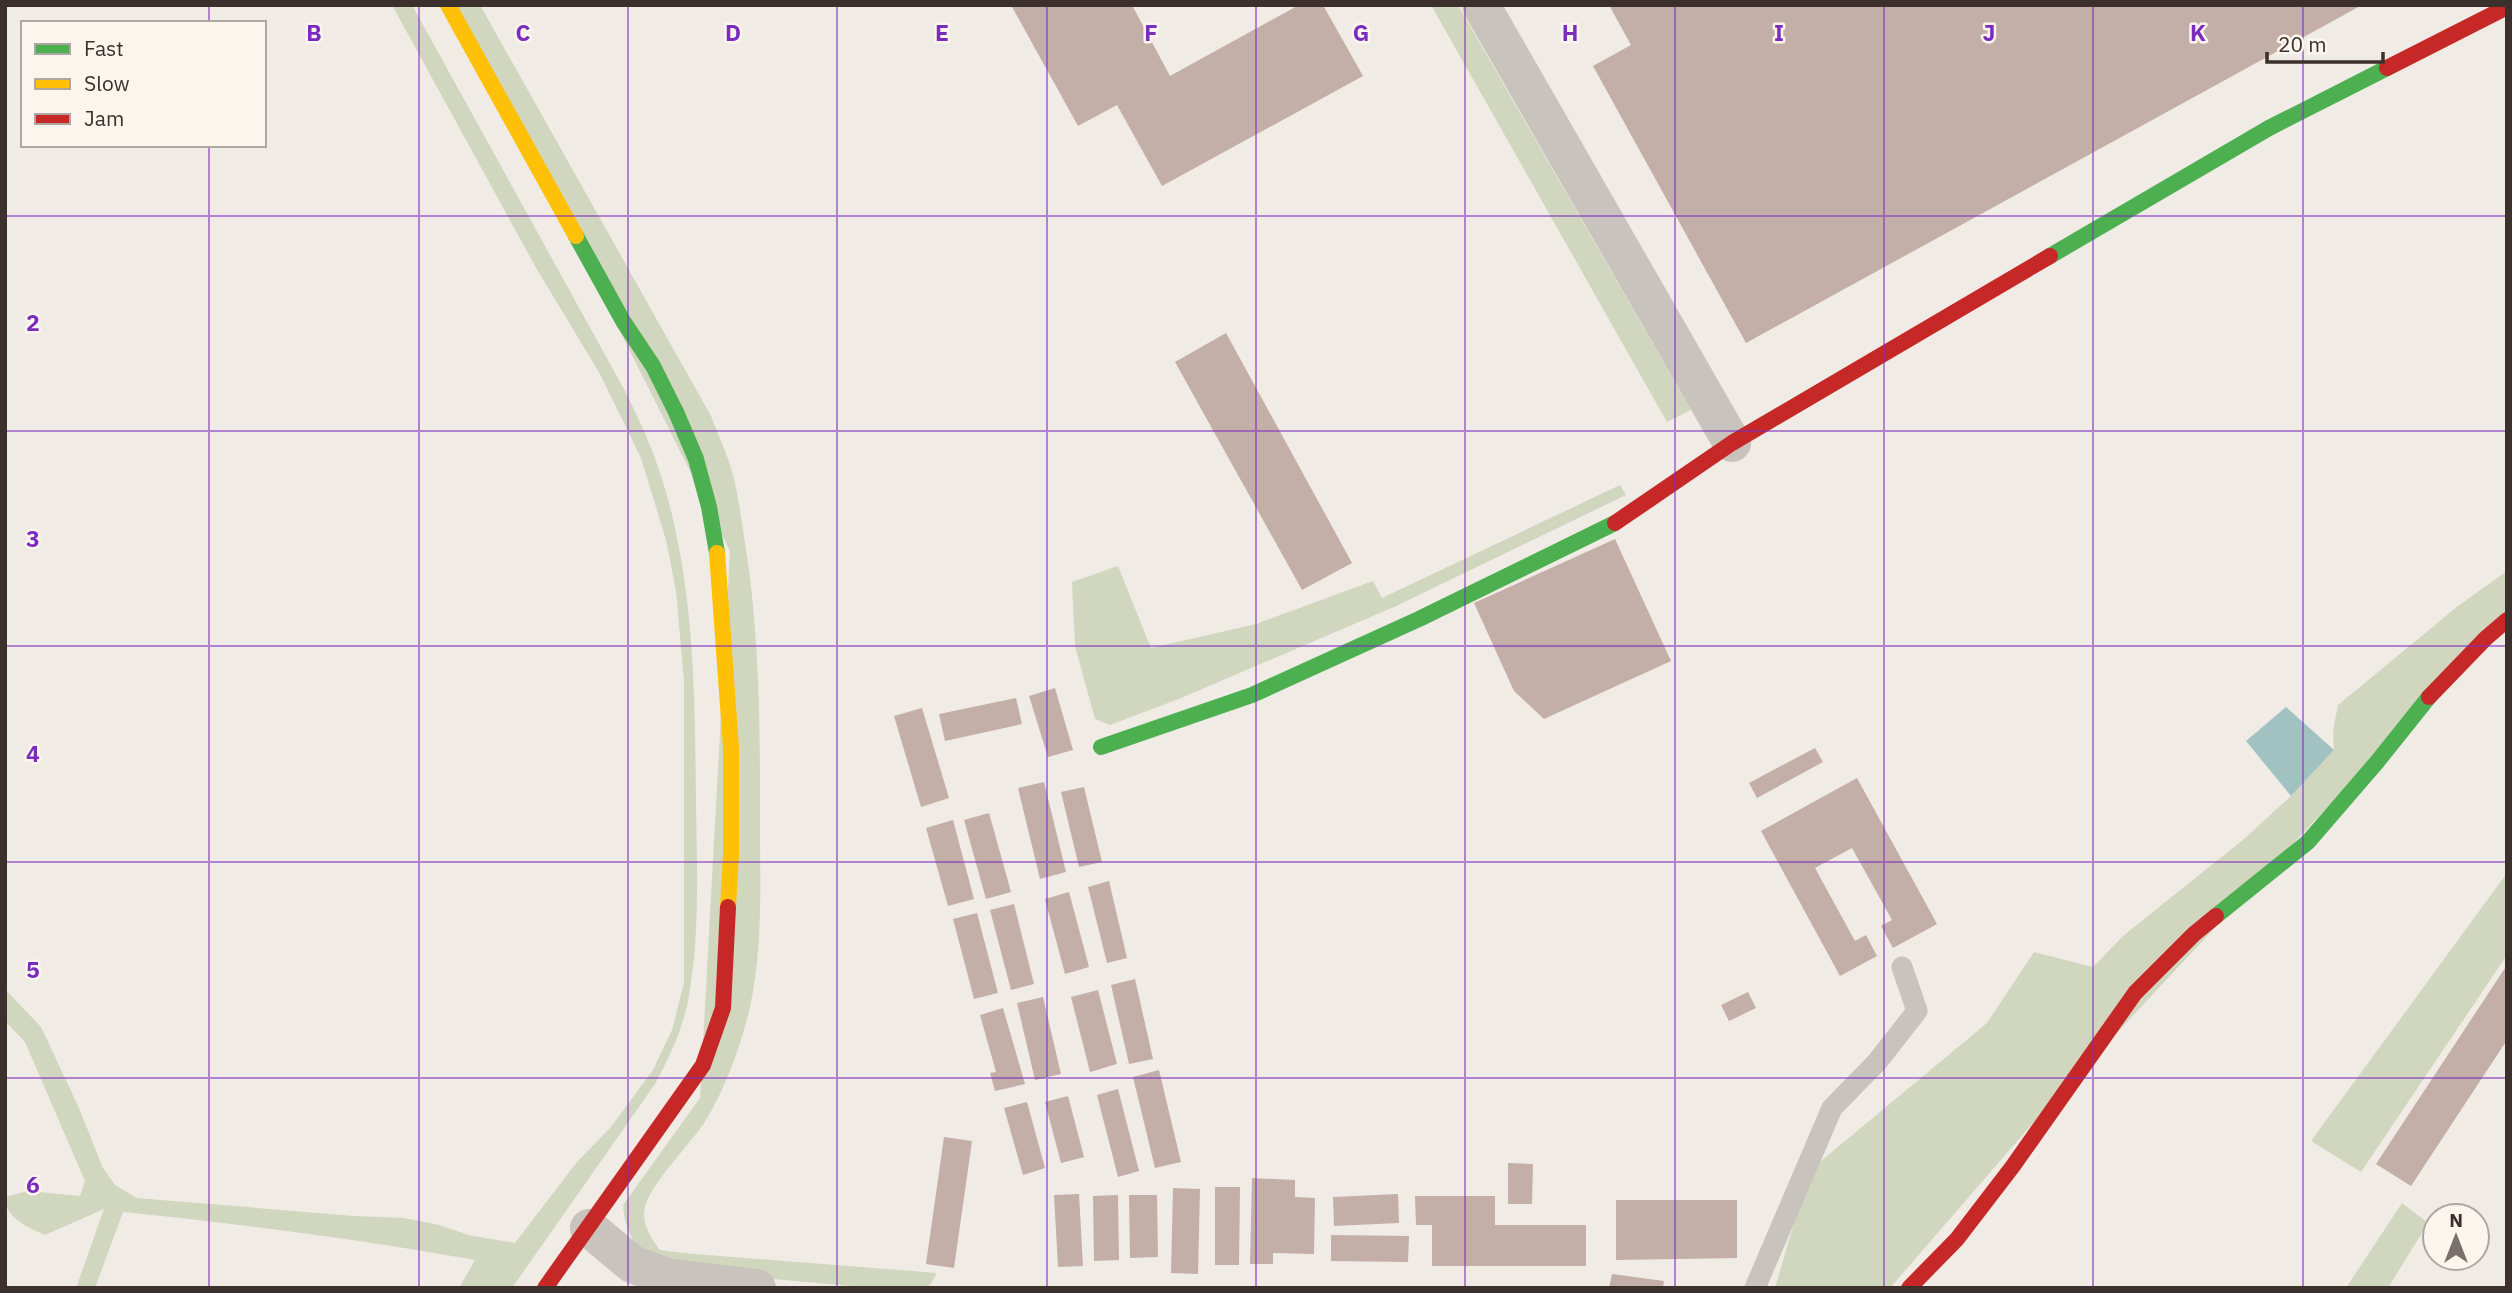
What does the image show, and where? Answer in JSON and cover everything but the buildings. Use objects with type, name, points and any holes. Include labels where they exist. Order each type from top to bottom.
[{"type":"street","points":[[448,5],[623,321],[653,366],[676,412],[696,459],[709,507],[718,559],[731,748],[731,855],[723,1008],[703,1065],[545,1288]]},
{"type":"street","points":[[1481,5],[1732,443]]},
{"type":"street","points":[[1101,747],[1252,695],[1419,619],[1617,522],[1732,443],[2269,128],[2507,7]]},
{"type":"street","points":[[1909,1288],[1956,1239],[1997,1187],[2135,993],[2194,934],[2308,842],[2436,688],[2507,620]]},
{"type":"street","points":[[589,1228],[632,1264],[666,1277],[757,1288]]},
{"type":"lane","points":[[1755,1288],[1832,1108],[1877,1062],[1917,1011],[1902,967]]},
{"type":"green space","points":[[392,5],[412,5],[625,391],[646,436],[663,483],[680,551],[694,696],[697,903],[688,1001],[674,1044],[655,1084],[512,1288],[459,1288],[475,1260],[299,1233],[123,1212],[95,1288],[76,1288],[104,1209],[45,1235],[19,1221],[6,1204],[5,1197],[28,1191],[80,1196],[85,1181],[25,1042],[5,1021],[5,989],[41,1027],[79,1108],[103,1168],[115,1185],[137,1198],[404,1218],[439,1225],[468,1235],[515,1243],[577,1162],[611,1127],[653,1070],[672,1030],[684,983],[684,681],[676,591],[666,540],[641,458],[600,374],[535,266]]},
{"type":"green space","points":[[457,5],[480,5],[711,416],[730,465],[741,514],[754,613],[759,718],[760,915],[754,985],[742,1036],[726,1080],[706,1120],[653,1190],[644,1212],[647,1227],[660,1250],[937,1273],[930,1285],[922,1288],[873,1288],[662,1269],[646,1256],[630,1235],[623,1205],[700,1098],[730,551]]},
{"type":"green space","points":[[1431,5],[1458,5],[1691,410],[1667,422]]},
{"type":"green space","points":[[1620,485],[1626,495],[1394,607],[1181,698],[1110,725],[1095,719],[1075,646],[1072,582],[1118,566],[1151,648],[1256,624],[1373,581],[1382,598]]},
{"type":"green space","points":[[2507,571],[2507,614],[2032,1124],[1890,1288],[1775,1288],[1809,1171],[1987,1023],[2034,952],[2093,967],[2123,936],[2244,839],[2291,796],[2334,750],[2333,731],[2338,705],[2458,606]]},
{"type":"green space","points":[[2507,873],[2507,955],[2361,1172],[2311,1141]]},
{"type":"green space","points":[[2402,1203],[2421,1218],[2421,1234],[2388,1288],[2346,1288]]},
{"type":"water","points":[[2286,707],[2334,750],[2291,796],[2246,741]]},
{"type":"traffic: fast","points":[[2050,256],[2269,128],[2387,68]]},
{"type":"traffic: fast","points":[[576,236],[623,321],[653,366],[676,412],[696,459],[709,507],[717,553]]},
{"type":"traffic: fast","points":[[1101,747],[1252,695],[1419,619],[1615,523]]},
{"type":"traffic: fast","points":[[2216,916],[2308,842],[2429,697]]},
{"type":"traffic: slow","points":[[448,5],[576,236]]},
{"type":"traffic: slow","points":[[717,553],[731,748],[728,907]]},
{"type":"traffic: jam","points":[[2387,68],[2507,7]]},
{"type":"traffic: jam","points":[[1615,523],[1732,443],[2050,256]]},
{"type":"traffic: jam","points":[[2429,697],[2507,620]]},
{"type":"traffic: jam","points":[[545,1288],[703,1065],[723,1008],[728,907]]},
{"type":"traffic: jam","points":[[1909,1288],[1957,1239],[2013,1166],[2135,993],[2194,934],[2216,916]]}]
